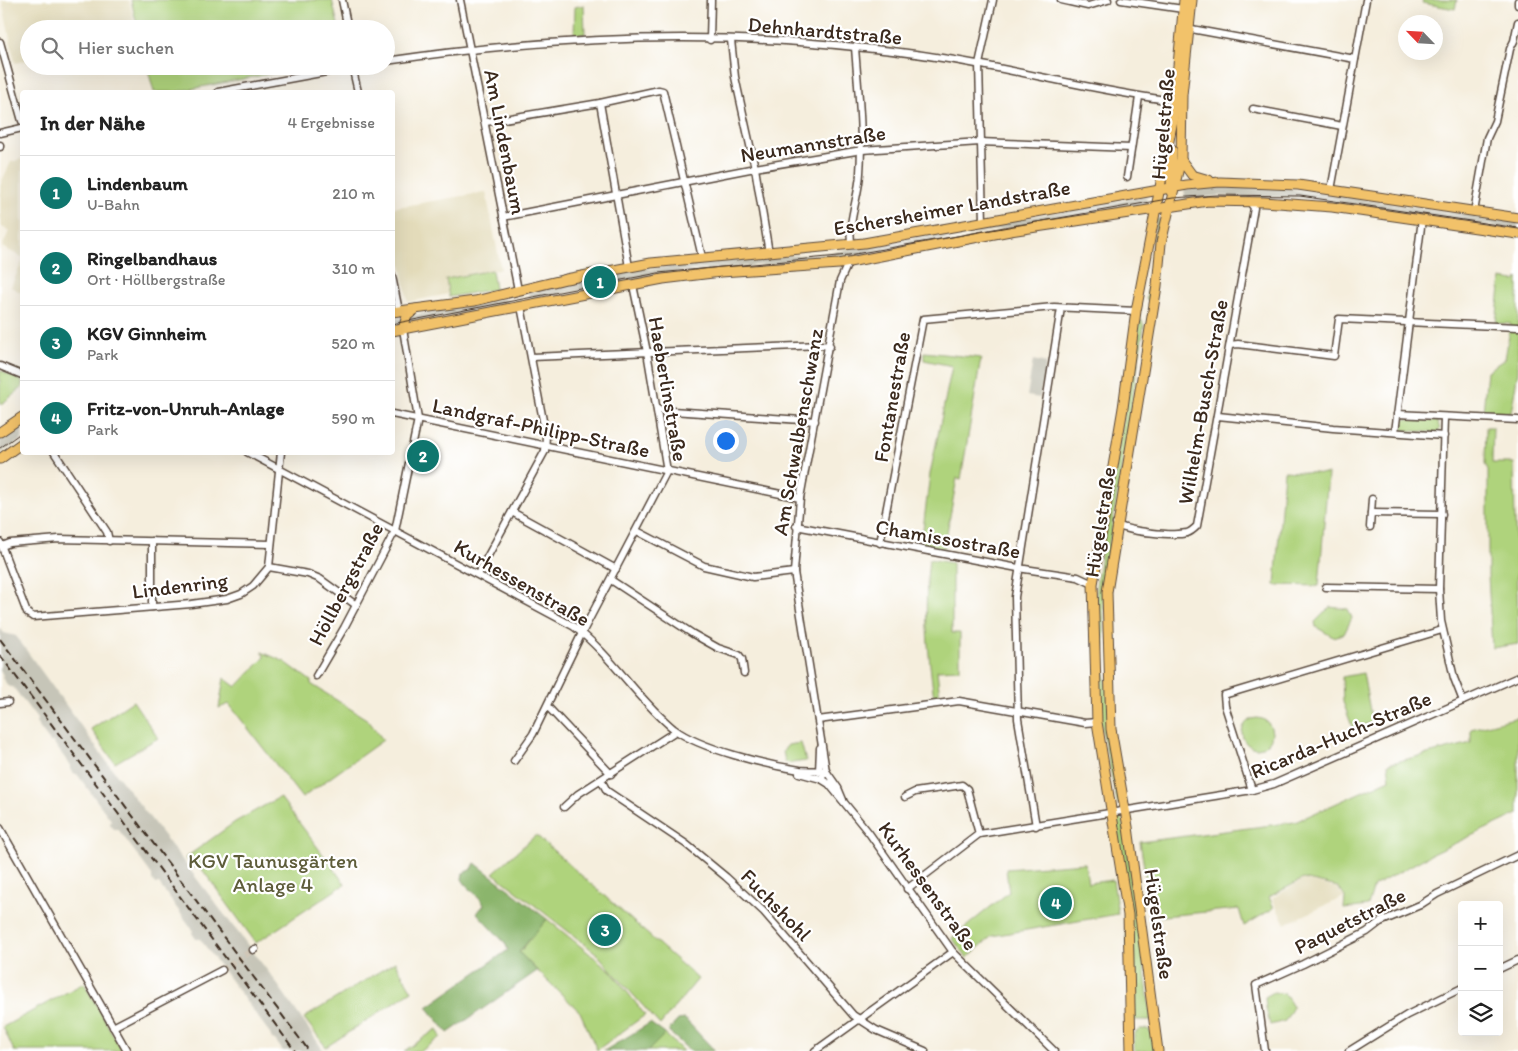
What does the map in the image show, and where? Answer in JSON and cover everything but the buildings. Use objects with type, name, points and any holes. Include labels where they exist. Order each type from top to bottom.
[{"type":"main road","name":"Hügelstraße","points":[[1131,1051],[1129,932],[1097,722],[1093,584],[1123,408],[1136,310],[1173,120],[1185,28],[1192,0]]},
{"type":"main road","name":"Hügelstraße","points":[[1158,1051],[1125,812],[1111,729],[1107,585],[1154,303],[1161,243],[1181,159],[1185,28],[1183,4]]},
{"type":"main road","points":[[1173,120],[1173,187]]},
{"type":"main road","points":[[1181,159],[1192,175],[1220,182]]},
{"type":"main road","name":"Eschersheimer Landstraße","points":[[396,312],[475,301],[629,266],[851,244],[984,222],[1160,189],[1220,182],[1298,185],[1518,218]]},
{"type":"main road","points":[[1144,192],[1157,207],[1161,243]]},
{"type":"main road","name":"Eschersheimer Landstraße","points":[[395,330],[632,285],[721,272],[849,261],[1010,231],[1157,207],[1172,202],[1182,205],[1217,201],[1249,201],[1332,207],[1518,234]]},
{"type":"main road","points":[[514,291],[531,304]]},
{"type":"main road","points":[[514,291],[521,306]]},
{"type":"main road","points":[[1140,294],[1143,304],[1147,306],[1154,303]]},
{"type":"main road","points":[[404,329],[407,316],[417,308]]},
{"type":"main road","points":[[1136,310],[1144,314],[1149,328]]},
{"type":"main road","points":[[0,432],[20,418]]},
{"type":"main road","points":[[0,459],[20,444]]},
{"type":"main road","points":[[1096,653],[1102,656],[1109,654]]},
{"type":"main road","points":[[1096,671],[1102,667],[1109,671]]},
{"type":"street","points":[[342,0],[346,20]]},
{"type":"street","name":"Am Lindenbaum","points":[[460,0],[504,217],[514,291]]},
{"type":"street","points":[[710,40],[711,0]]},
{"type":"street","points":[[984,222],[979,64],[993,0]]},
{"type":"street","points":[[1060,0],[1088,6],[1108,0]]},
{"type":"street","points":[[1121,0],[1183,4]]},
{"type":"street","points":[[1331,190],[1366,0]]},
{"type":"street","points":[[1518,0],[1518,5]]},
{"type":"street","points":[[1474,212],[1486,138],[1495,121],[1510,48],[1514,41],[1518,22]]},
{"type":"street","points":[[1185,28],[1355,59]]},
{"type":"street","name":"Dehnhardtstraße","points":[[395,60],[470,48],[662,38],[731,40],[855,47],[979,64],[1139,97],[1174,101]]},
{"type":"street","points":[[731,40],[735,77],[755,168],[770,253]]},
{"type":"street","points":[[0,42],[20,113]]},
{"type":"street","points":[[851,244],[850,226],[860,179],[862,150],[855,47]]},
{"type":"street","points":[[238,90],[314,75]]},
{"type":"street","points":[[355,75],[358,90]]},
{"type":"street","points":[[486,122],[600,103],[659,90],[663,91],[702,258]]},
{"type":"street","points":[[1127,177],[1139,97]]},
{"type":"street","points":[[600,103],[629,266]]},
{"type":"street","points":[[1253,109],[1342,126]]},
{"type":"street","points":[[0,133],[20,128]]},
{"type":"street","name":"Neumannstraße","points":[[504,217],[755,168],[862,150],[980,142],[1131,148]]},
{"type":"street","name":"Wilhelm-Busch-Straße","points":[[1116,524],[1131,530],[1174,533],[1187,533],[1197,526],[1254,208],[1249,201]]},
{"type":"street","points":[[1395,432],[1422,219]]},
{"type":"street","name":"Am Schwalbenschwanz","points":[[826,771],[794,572],[796,526],[830,346],[840,281],[849,261]]},
{"type":"street","points":[[828,264],[836,270],[840,281]]},
{"type":"street","name":"Haeberlinstraße","points":[[514,761],[533,734],[548,707],[582,633],[667,471],[658,410],[632,285]]},
{"type":"street","points":[[478,574],[545,452],[546,436],[521,306]]},
{"type":"street","points":[[1036,826],[1018,719],[1015,597],[1018,568],[1061,308]]},
{"type":"street","name":"Fontanestraße","points":[[880,544],[923,319],[1061,308],[1136,310]]},
{"type":"street","points":[[1230,345],[1238,344],[1334,356],[1339,319],[1518,327]]},
{"type":"street","name":"Höllbergstraße","points":[[316,676],[356,606],[395,531],[418,419],[404,329]]},
{"type":"street","points":[[532,357],[830,346]]},
{"type":"street","points":[[0,366],[20,374]]},
{"type":"street","points":[[658,410],[815,421]]},
{"type":"street","points":[[1397,414],[1518,420]]},
{"type":"street","name":"Landgraf-Philipp-Straße","points":[[395,415],[800,498]]},
{"type":"street","points":[[1218,416],[1333,428],[1444,436]]},
{"type":"street","points":[[1444,417],[1439,589],[1442,630],[1454,678],[1463,701]]},
{"type":"street","points":[[56,455],[107,532],[109,540]]},
{"type":"street","name":"Kurhessenstraße","points":[[253,455],[478,574],[582,633],[676,731],[712,747],[792,768],[826,771],[838,788],[843,800]]},
{"type":"street","points":[[281,455],[269,567],[308,574],[320,579],[356,606]]},
{"type":"street","points":[[1370,527],[1372,499]]},
{"type":"street","points":[[512,512],[616,569]]},
{"type":"street","points":[[1371,513],[1442,514]]},
{"type":"street","name":"Chamissostraße","points":[[796,526],[880,544],[1078,577],[1093,584]]},
{"type":"street","points":[[636,532],[704,566],[753,577],[794,572]]},
{"type":"street","points":[[1,544],[32,540],[271,544]]},
{"type":"street","points":[[152,541],[152,607]]},
{"type":"street","name":"Lindenring","points":[[1,544],[29,615],[152,607],[218,600],[241,594],[253,586],[269,567]]},
{"type":"street","points":[[611,580],[693,634],[718,648],[742,658],[744,673]]},
{"type":"street","points":[[1326,587],[1439,589]]},
{"type":"street","points":[[1252,790],[1225,706],[1224,695],[1442,630]]},
{"type":"street","name":"Ricarda-Huch-Straße","points":[[979,834],[1125,812],[1252,790],[1274,784],[1518,677]]},
{"type":"street","points":[[818,720],[959,701],[1085,723],[1097,722]]},
{"type":"street","points":[[0,704],[8,702]]},
{"type":"street","points":[[548,707],[611,774]]},
{"type":"street","points":[[564,807],[578,794],[676,731]]},
{"type":"street","name":"Am Schwalbenschwanz","points":[[821,736],[818,770],[821,779]]},
{"type":"street","name":"Kurhessenstraße","points":[[792,768],[800,773],[821,779],[843,800],[869,833],[953,952],[1054,1051]]},
{"type":"street","points":[[821,779],[826,771]]},
{"type":"street","name":"Fuchshohl","points":[[600,780],[607,790],[686,844],[726,877],[764,912],[859,1018],[876,1030],[925,1051]]},
{"type":"street","points":[[905,797],[915,792],[962,785],[967,789],[979,834],[907,889]]},
{"type":"street","points":[[0,828],[127,1051]]},
{"type":"street","name":"Paquetstraße","points":[[1265,1051],[1256,985],[1367,932],[1380,922],[1420,905],[1437,894],[1518,854]]},
{"type":"street","points":[[815,1051],[953,952]]},
{"type":"street","points":[[1503,967],[1518,960]]},
{"type":"street","points":[[113,1027],[222,970]]},
{"type":"street","points":[[1349,1051],[1407,1016],[1458,990]]},
{"type":"shaded area","points":[[2,0],[129,0],[134,20],[20,20],[20,62],[15,63]]},
{"type":"shaded area","points":[[20,160],[20,256],[2,247],[9,231],[0,226],[0,185],[11,162]]},
{"type":"shaded area","points":[[1216,187],[1285,188],[1518,222],[1518,230],[1303,198],[1217,196],[1185,199],[1184,189]]},
{"type":"shaded area","points":[[486,192],[501,269],[447,279],[449,294],[408,302],[395,232],[395,207]]},
{"type":"shaded area","points":[[1146,196],[1149,206],[1039,222],[848,258],[665,273],[654,278],[530,299],[528,292],[548,288],[548,286],[648,267],[649,269],[716,261],[830,253]]},
{"type":"shaded area","points":[[20,267],[20,292],[11,287]]},
{"type":"shaded area","points":[[504,298],[511,305],[395,326],[395,319]]},
{"type":"shaded area","points":[[1033,360],[1046,363],[1040,398],[1027,396]]},
{"type":"shaded area","points":[[20,422],[20,440],[0,454],[0,437]]},
{"type":"shaded area","points":[[0,628],[4,633],[16,636],[107,762],[273,978],[324,1051],[283,1051],[275,1040],[272,1039],[269,1032],[200,939],[196,939],[192,933],[193,930],[159,884],[155,884],[152,875],[118,829],[114,829],[110,824],[111,820],[77,774],[73,774],[70,765],[36,723],[37,719],[13,687],[9,687],[2,678],[3,675],[0,671]]},
{"type":"shaded area","points":[[1303,880],[1337,888],[1344,897],[1285,924],[1272,898]]},
{"type":"green space","points":[[131,0],[332,0],[337,20],[136,20]]},
{"type":"green space","points":[[1423,0],[1457,0],[1455,9],[1422,3]]},
{"type":"green space","points":[[584,5],[585,34],[574,35],[575,7]]},
{"type":"green space","points":[[149,75],[264,75],[185,90],[153,90]]},
{"type":"green space","points":[[1157,219],[1159,219],[1150,300],[1146,299]]},
{"type":"green space","points":[[492,270],[495,289],[449,297],[446,279]]},
{"type":"green space","points":[[1518,278],[1518,371],[1511,413],[1483,412],[1487,371],[1505,359],[1511,324],[1496,323],[1501,279],[1515,281]]},
{"type":"green space","points":[[1139,321],[1142,321],[1144,326],[1103,584],[1105,651],[1101,653],[1098,650],[1096,586]]},
{"type":"green space","points":[[924,352],[981,358],[961,479],[957,478],[944,549],[921,545],[930,474],[952,366],[924,360]]},
{"type":"green space","points":[[0,370],[20,380],[20,390],[0,405]]},
{"type":"green space","points":[[1404,419],[1437,421],[1440,429],[1437,433],[1402,430],[1399,428],[1400,421]]},
{"type":"green space","points":[[1486,427],[1493,427],[1492,463],[1514,463],[1518,644],[1492,648],[1488,575]]},
{"type":"green space","points":[[1284,471],[1328,474],[1319,586],[1275,585]]},
{"type":"green space","points":[[929,559],[952,563],[952,633],[960,633],[960,669],[937,670],[940,698],[934,699],[926,612]]},
{"type":"green space","points":[[1330,607],[1348,609],[1352,618],[1344,634],[1333,637],[1316,627],[1315,622]]},
{"type":"green space","points":[[262,652],[285,662],[311,681],[311,684],[368,720],[383,740],[302,798],[229,704],[219,708],[224,678],[236,687],[265,657]]},
{"type":"green space","points":[[1105,672],[1120,801],[1118,805],[1100,720],[1099,673]]},
{"type":"green space","points":[[1363,673],[1372,722],[1353,729],[1343,702],[1342,677]]},
{"type":"green space","points":[[133,701],[158,738],[115,763],[91,729]]},
{"type":"green space","points":[[1518,717],[1518,814],[1432,854],[1374,886],[1368,906],[1344,909],[1345,897],[1338,887],[1303,879],[1269,897],[1274,908],[1244,926],[1239,909],[1152,917],[1140,842],[1295,822],[1390,779],[1388,764],[1471,743],[1471,729]]},
{"type":"green space","points":[[1257,718],[1263,719],[1271,727],[1271,739],[1263,747],[1257,748],[1251,747],[1243,739],[1242,733],[1243,727],[1251,719]]},
{"type":"green space","points":[[801,743],[806,761],[785,762],[783,751],[788,745]]},
{"type":"green space","name":"KGV Taunusgärten Anlage 4","points":[[280,797],[345,884],[256,943],[199,865],[193,868],[185,858],[235,822]]},
{"type":"green space","points":[[1122,816],[1138,914],[1151,1020],[1133,1020],[1117,819]]},
{"type":"green space","points":[[536,835],[698,979],[660,1025],[596,953],[493,873]]},
{"type":"green space","points":[[475,863],[547,919],[519,952],[537,971],[448,1033],[427,1007],[508,950],[505,943],[477,913],[484,905],[462,879],[463,873],[472,869]]},
{"type":"green space","points":[[1085,863],[1088,883],[1113,880],[1118,914],[992,936],[967,958],[952,938],[1009,892],[1006,869]]},
{"type":"green space","points":[[547,919],[611,971],[645,1015],[597,1050],[580,1012],[519,953]]},
{"type":"green space","points":[[395,962],[412,991],[326,1047],[304,1018]]},
{"type":"green space","points":[[84,983],[122,1051],[14,1051],[3,1027]]},
{"type":"green space","points":[[1274,992],[1285,994],[1293,1007],[1285,1021],[1270,1025],[1265,997]]},
{"type":"green space","points":[[685,1019],[715,1051],[690,1051],[668,1031],[678,1020]]},
{"type":"green space","points":[[650,1023],[665,1034],[648,1051],[604,1051]]},
{"type":"green space","points":[[437,1029],[441,1037],[421,1051],[404,1051]]},
{"type":"green space","points":[[1140,1029],[1148,1029],[1153,1035],[1155,1051],[1134,1051],[1134,1034]]},
{"type":"green space","points":[[665,1034],[683,1051],[648,1051]]},
{"type":"tunnel","points":[[222,970],[253,950]]},
{"type":"tram line","points":[[395,323],[658,273],[849,255],[1173,198],[1217,195],[1300,196],[1518,228]]},
{"type":"tram line","points":[[0,448],[20,433]]},
{"type":"railway","points":[[0,639],[309,1051]]},
{"type":"railway","points":[[0,655],[295,1051]]},
{"type":"place","name":"Lindenbaum","points":[[600,282]]},
{"type":"place","name":"Ringelbandhaus","points":[[423,456]]},
{"type":"place","name":"Fritz-von-Unruh-Anlage","points":[[1056,903]]},
{"type":"place","name":"KGV Ginnheim","points":[[605,930]]}]
